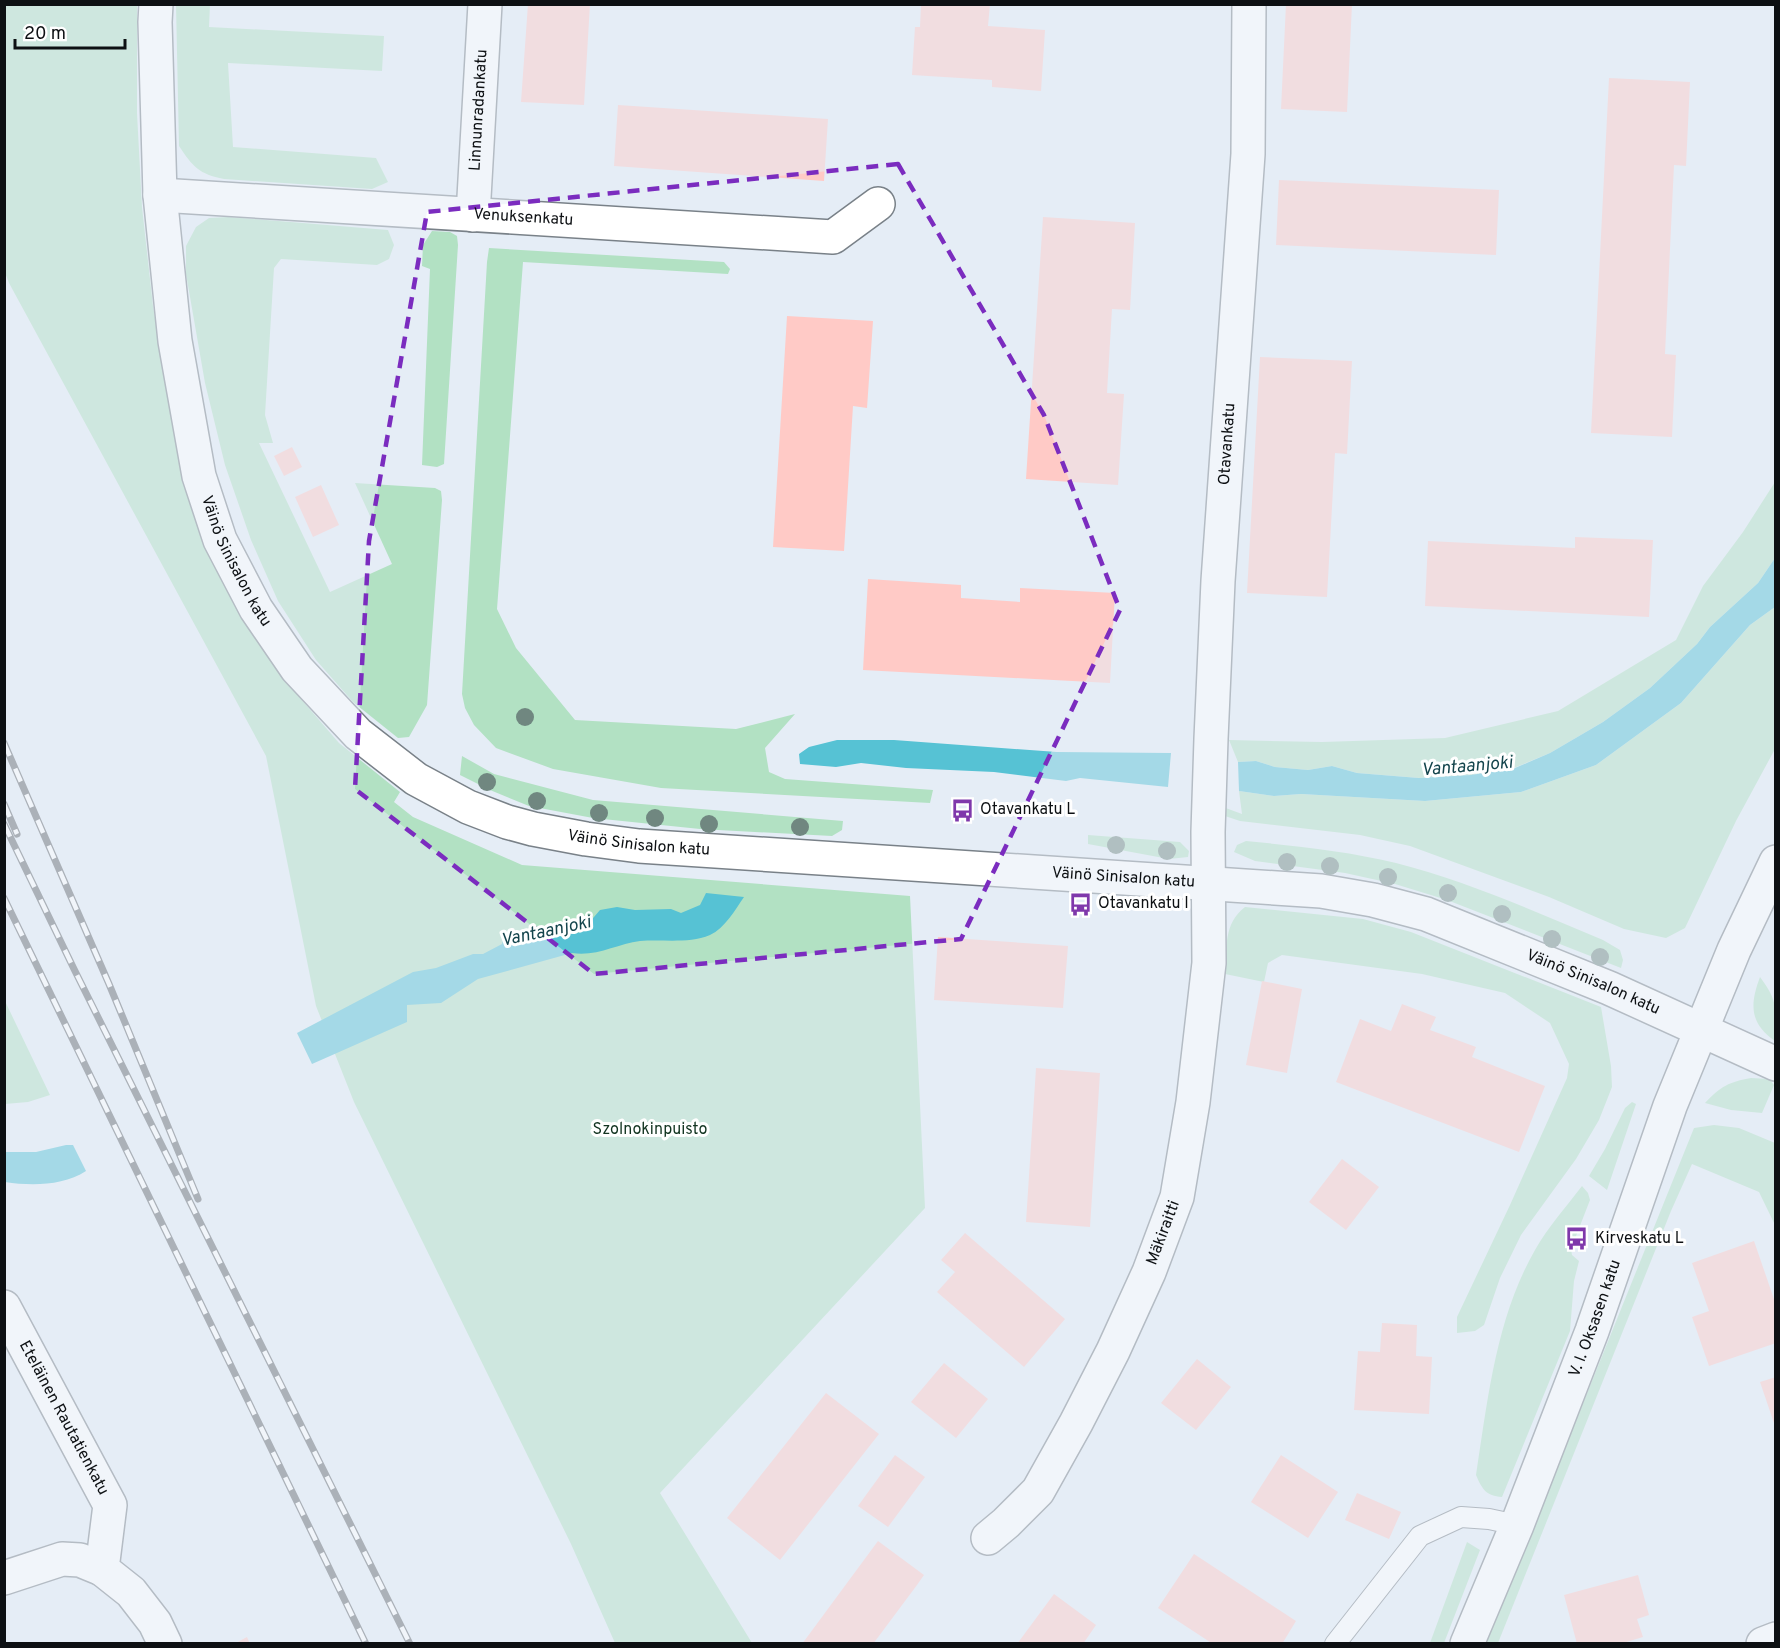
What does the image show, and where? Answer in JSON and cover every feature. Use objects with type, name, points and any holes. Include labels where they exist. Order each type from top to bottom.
[{"type":"street","name":"Väinö Sinisalon katu","points":[[156,4],[160,195],[177,352],[199,476],[220,540],[256,609],[297,669],[358,734],[416,779],[468,807],[507,822],[586,839],[662,847],[1320,891],[1373,900],[1426,915],[1609,987],[1776,1064]]},
{"type":"street","name":"Linnunradankatu","points":[[472,215],[485,4]]},
{"type":"street","name":"Otavankatu","points":[[1210,883],[1209,809],[1218,581],[1248,154],[1249,4]]},
{"type":"street","name":"Venuksenkatu","points":[[160,195],[833,237],[878,204]]},
{"type":"street","name":"V. I. Oksasen katu","points":[[1467,1644],[1517,1525],[1592,1331],[1670,1106],[1734,950],[1776,861]]},
{"type":"street","name":"Mäkiraitti","points":[[988,1538],[1038,1491],[1076,1423],[1113,1351],[1149,1272],[1177,1197],[1196,1081],[1209,963],[1210,883]]},
{"type":"street","name":"Eteläinen Rautatienkatu","points":[[4,1307],[110,1505],[102,1569]]},
{"type":"street","points":[[4,1578],[62,1560],[80,1560],[102,1569],[131,1592],[155,1623],[165,1644]]},
{"type":"street","points":[[1763,1644],[1776,1639]]},
{"type":"lane","points":[[1335,1644],[1420,1536],[1461,1517],[1489,1519],[1517,1525]]},
{"type":"highlighted area","points":[[898,164],[1044,415],[1120,610],[961,939],[594,974],[355,789],[369,541],[427,212]]},
{"type":"green space","name":"Szolnokinpuisto","points":[[4,5],[137,5],[137,113],[142,207],[153,306],[171,417],[192,503],[215,568],[250,629],[294,691],[339,743],[400,792],[394,802],[413,817],[522,865],[910,896],[925,1208],[660,1493],[752,1643],[615,1643],[571,1544],[354,1102],[316,1006],[266,756],[4,270]]},
{"type":"green space","points":[[176,5],[210,5],[209,27],[384,36],[382,71],[228,63],[233,147],[376,158],[388,182],[372,189],[224,179],[208,175],[197,168],[179,146]]},
{"type":"green space","points":[[228,217],[388,230],[394,245],[389,259],[377,265],[281,259],[274,268],[265,415],[273,443],[259,443],[330,592],[392,564],[355,483],[435,488],[441,491],[427,705],[409,737],[398,738],[353,702],[316,660],[278,601],[251,540],[225,465],[205,383],[186,274],[186,246],[196,227],[209,218]]},
{"type":"green space","points":[[432,231],[450,232],[457,236],[458,245],[444,464],[437,467],[422,465],[430,269],[422,266],[423,245]]},
{"type":"green space","points":[[489,248],[724,262],[730,269],[728,274],[523,262],[497,609],[516,648],[575,720],[736,729],[795,714],[765,748],[769,772],[785,779],[933,790],[930,803],[661,788],[553,769],[496,748],[474,725],[465,708],[462,694]]},
{"type":"green space","points":[[1775,482],[1775,558],[1758,583],[1710,627],[1697,644],[1650,688],[1603,722],[1550,753],[1514,768],[1471,775],[1419,778],[1357,773],[1332,766],[1308,770],[1275,767],[1256,761],[1238,762],[1229,740],[1322,742],[1445,738],[1558,711],[1676,640],[1703,586],[1743,532]]},
{"type":"green space","points":[[1775,607],[1775,749],[1736,821],[1685,928],[1666,938],[1624,929],[1549,897],[1410,846],[1360,835],[1240,821],[1225,816],[1223,807],[1242,814],[1239,791],[1274,796],[1301,794],[1425,801],[1521,792],[1596,765],[1681,703],[1750,625]]},
{"type":"green space","points":[[462,756],[494,774],[593,800],[843,821],[842,830],[832,836],[700,829],[593,818],[529,806],[460,775]]},
{"type":"green space","points":[[1088,835],[1180,842],[1189,851],[1188,857],[1169,859],[1088,844]]},
{"type":"green space","points":[[1246,841],[1359,855],[1423,870],[1501,898],[1603,940],[1620,950],[1623,960],[1621,968],[1447,900],[1395,884],[1345,873],[1255,861],[1234,852],[1237,845]]},
{"type":"green space","points":[[1245,907],[1363,919],[1411,932],[1601,1007],[1611,1066],[1612,1087],[1599,1120],[1576,1159],[1521,1235],[1500,1278],[1484,1325],[1475,1331],[1457,1333],[1457,1317],[1567,1078],[1569,1064],[1550,1023],[1505,993],[1422,974],[1282,955],[1268,963],[1264,982],[1225,974],[1226,946],[1230,929],[1233,921]]},
{"type":"green space","points":[[1760,977],[1775,1007],[1775,1041],[1760,1027],[1754,1012],[1754,996]]},
{"type":"green space","points":[[4,999],[50,1095],[28,1102],[5,1104]]},
{"type":"green space","points":[[1751,1078],[1769,1079],[1774,1085],[1762,1113],[1731,1110],[1705,1103],[1726,1086]]},
{"type":"green space","points":[[1632,1102],[1636,1104],[1607,1190],[1589,1176],[1625,1108]]},
{"type":"green space","points":[[1714,1125],[1739,1128],[1775,1143],[1775,1225],[1759,1192],[1692,1164],[1671,1211],[1498,1643],[1486,1644],[1694,1128]]},
{"type":"green space","points":[[1582,1186],[1590,1200],[1571,1249],[1572,1255],[1579,1261],[1574,1281],[1570,1331],[1502,1497],[1492,1495],[1483,1488],[1476,1475],[1495,1359],[1502,1331],[1522,1276],[1535,1250],[1551,1225]]},
{"type":"green space","points":[[1467,1542],[1480,1550],[1444,1643],[1430,1643]]},
{"type":"water","points":[[1775,558],[1775,607],[1750,625],[1681,703],[1596,765],[1521,792],[1425,801],[1301,794],[1274,796],[1239,791],[1238,762],[1256,761],[1275,767],[1308,770],[1332,766],[1357,773],[1419,778],[1471,775],[1515,768],[1550,753],[1603,722],[1650,688],[1697,644],[1710,627],[1758,583]]},
{"type":"water","points":[[837,740],[894,740],[1057,752],[1171,753],[1168,787],[1080,778],[1066,781],[994,772],[906,768],[861,763],[836,767],[800,764],[799,754],[809,747]]},
{"type":"water","points":[[706,893],[744,897],[725,923],[715,932],[702,938],[640,941],[598,952],[572,953],[478,979],[441,1003],[407,1005],[407,1022],[312,1064],[297,1033],[413,972],[436,968],[473,954],[483,954],[502,944],[503,939],[519,933],[561,936],[581,932],[600,910],[617,907],[635,910],[671,909],[681,913],[700,905]]},
{"type":"water","points":[[73,1145],[86,1171],[67,1180],[47,1184],[5,1182],[5,1152],[36,1152]]},
{"type":"building","points":[[528,4],[590,4],[584,105],[521,102]]},
{"type":"building","points":[[921,4],[990,4],[988,26],[1045,30],[1041,91],[992,87],[992,80],[912,75],[915,27],[920,27]]},
{"type":"building","points":[[1286,4],[1352,4],[1347,112],[1281,109]]},
{"type":"building","points":[[1609,78],[1690,82],[1686,166],[1674,165],[1665,354],[1676,355],[1672,437],[1591,433]]},
{"type":"building","points":[[618,105],[828,119],[824,181],[614,166]]},
{"type":"building","points":[[1279,180],[1499,190],[1496,255],[1276,245]]},
{"type":"building","points":[[1043,217],[1135,223],[1130,310],[1112,309],[1107,393],[1124,394],[1118,485],[1026,479]]},
{"type":"building","points":[[787,316],[873,321],[867,408],[853,406],[844,551],[773,547]]},
{"type":"building","points":[[1260,357],[1352,361],[1347,454],[1335,453],[1327,597],[1247,593]]},
{"type":"building","points":[[292,447],[302,467],[284,476],[274,456]]},
{"type":"building","points":[[321,485],[339,525],[313,537],[295,497]]},
{"type":"building","points":[[1575,537],[1653,540],[1649,617],[1425,606],[1428,541],[1575,548]]},
{"type":"building","points":[[868,579],[961,585],[961,598],[1020,602],[1020,588],[1115,593],[1110,683],[863,670]]},
{"type":"building","points":[[938,937],[1068,946],[1063,1008],[934,1000]]},
{"type":"building","points":[[1262,981],[1302,989],[1287,1073],[1246,1065]]},
{"type":"building","points":[[1402,1004],[1436,1017],[1430,1030],[1476,1047],[1472,1057],[1545,1086],[1519,1152],[1336,1082],[1360,1019],[1391,1031]]},
{"type":"building","points":[[1036,1068],[1100,1073],[1090,1227],[1026,1222]]},
{"type":"building","points":[[1342,1159],[1379,1187],[1346,1230],[1309,1202]]},
{"type":"building","points":[[965,1233],[1065,1319],[1024,1367],[937,1292],[955,1272],[941,1260]]},
{"type":"building","points":[[1754,1241],[1776,1305],[1776,1343],[1709,1366],[1692,1317],[1709,1311],[1692,1263]]},
{"type":"building","points":[[1382,1323],[1417,1325],[1416,1356],[1432,1357],[1429,1414],[1354,1410],[1358,1351],[1380,1352]]},
{"type":"building","points":[[1197,1359],[1231,1387],[1196,1430],[1161,1403]]},
{"type":"building","points":[[944,1363],[988,1399],[956,1438],[911,1402]]},
{"type":"building","points":[[1776,1377],[1776,1426],[1775,1426],[1760,1382]]},
{"type":"building","points":[[826,1393],[879,1434],[780,1560],[727,1518]]},
{"type":"building","points":[[895,1455],[925,1477],[888,1527],[858,1506]]},
{"type":"building","points":[[1281,1455],[1338,1492],[1308,1538],[1251,1502]]},
{"type":"building","points":[[1357,1493],[1401,1512],[1389,1539],[1345,1520]]},
{"type":"building","points":[[878,1541],[924,1575],[917,1585],[873,1644],[802,1644]]},
{"type":"building","points":[[1194,1554],[1296,1621],[1282,1644],[1213,1644],[1158,1608]]},
{"type":"building","points":[[1638,1575],[1649,1615],[1637,1619],[1643,1637],[1620,1644],[1577,1644],[1564,1595]]},
{"type":"building","points":[[1054,1594],[1096,1625],[1083,1644],[1017,1644]]},
{"type":"building","points":[[247,1637],[250,1644],[234,1644]]},
{"type":"railway","points":[[4,743],[109,984],[198,1199]]},
{"type":"railway","points":[[4,804],[17,834]]},
{"type":"railway","points":[[4,824],[410,1644]]},
{"type":"railway","points":[[4,898],[366,1644]]},
{"type":"place","name":"Otavankatu L","points":[[962,810]]},
{"type":"place","name":"Otavankatu I","points":[[1080,904]]},
{"type":"place","name":"Kirveskatu L","points":[[1577,1239]]},
{"type":"water label","name":"Vantaanjoki","points":[[1467,767]]},
{"type":"water label","name":"Vantaanjoki","points":[[546,932]]}]
